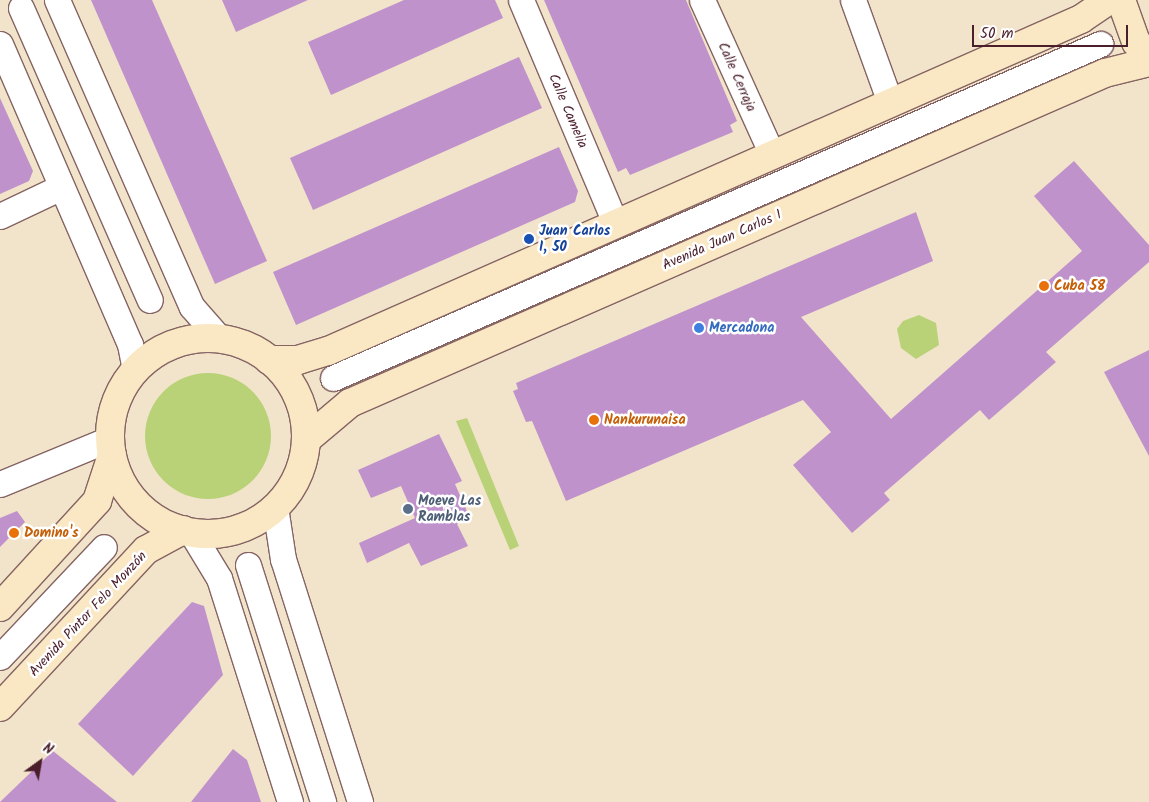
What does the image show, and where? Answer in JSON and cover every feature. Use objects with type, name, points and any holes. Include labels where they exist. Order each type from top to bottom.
[{"type":"street","points":[[58,0],[192,307],[220,339]]},
{"type":"street","name":"Calle Camelia","points":[[520,0],[615,223]]},
{"type":"street","name":"Calle Cerraja","points":[[702,0],[772,154]]},
{"type":"street","points":[[853,0],[890,102]]},
{"type":"street","points":[[269,360],[298,360],[328,351],[1081,19],[1109,0]]},
{"type":"street","points":[[1121,0],[1136,42],[1149,55]]},
{"type":"street","points":[[21,8],[150,300]]},
{"type":"street","points":[[0,44],[59,188],[130,344],[134,370]]},
{"type":"street","name":"Avenida Juan Carlos I","points":[[333,378],[1100,44]]},
{"type":"street","name":"Avenida Juan Carlos I","points":[[306,440],[350,403],[1105,73],[1149,62]]},
{"type":"street","points":[[0,216],[59,188]]},
{"type":"street","points":[[0,607],[97,501],[111,447],[112,414],[134,370],[164,348],[201,338],[220,339],[238,343],[269,360],[297,395],[306,440],[302,465],[275,507],[236,530],[187,531],[158,520],[136,503],[121,481],[111,447]]},
{"type":"street","points":[[0,484],[111,447]]},
{"type":"street","points":[[275,507],[283,559],[360,802]]},
{"type":"street","points":[[187,531],[219,578],[290,802]]},
{"type":"street","name":"Avenida Pintor Felo Monzón","points":[[0,707],[146,550],[187,531]]},
{"type":"street","points":[[0,657],[104,547]]},
{"type":"street","points":[[248,565],[323,802]]},
{"type":"green space","points":[[919,315],[936,323],[939,345],[916,359],[901,348],[897,329],[903,321]]},
{"type":"green space","points":[[208,373],[232,378],[243,383],[253,391],[261,401],[266,412],[271,436],[266,460],[261,471],[253,481],[243,489],[232,494],[208,499],[184,494],[173,489],[163,481],[155,471],[150,460],[145,436],[150,412],[155,401],[163,391],[173,383],[184,378]]},
{"type":"green space","points":[[467,418],[519,546],[510,550],[456,421]]},
{"type":"building","points":[[91,0],[152,0],[267,261],[215,284]]},
{"type":"building","points":[[222,0],[308,0],[236,32]]},
{"type":"building","points":[[404,0],[495,0],[503,18],[331,95],[308,42]]},
{"type":"building","points":[[544,0],[686,0],[737,121],[730,125],[733,132],[630,175],[626,168],[618,172]]},
{"type":"building","points":[[519,57],[542,108],[313,210],[290,158]]},
{"type":"building","points":[[0,98],[33,171],[29,181],[0,194]]},
{"type":"building","points":[[559,147],[578,191],[575,202],[296,325],[273,272]]},
{"type":"building","points":[[1074,161],[1149,245],[1149,262],[1046,352],[1056,362],[989,420],[980,410],[884,493],[890,500],[852,533],[793,465],[831,432],[803,400],[566,501],[532,421],[526,422],[513,391],[518,389],[516,383],[916,212],[933,261],[801,317],[891,419],[1082,251],[1034,196]]},
{"type":"building","points":[[1149,350],[1149,456],[1104,372]]},
{"type":"building","points":[[439,434],[462,481],[455,484],[470,518],[457,524],[468,546],[421,566],[409,543],[367,563],[359,543],[415,518],[401,486],[371,498],[358,470]]},
{"type":"building","points":[[17,511],[25,522],[0,547],[0,518]]},
{"type":"building","points":[[192,602],[204,606],[223,675],[133,776],[78,724]]},
{"type":"building","points":[[233,749],[247,760],[261,802],[191,802]]},
{"type":"building","points":[[53,751],[117,802],[0,802]]},
{"type":"place","name":"Juan Carlos I, 50","points":[[529,239]]},
{"type":"place","name":"Cuba 58","points":[[1044,286]]},
{"type":"place","name":"Mercadona","points":[[699,328]]},
{"type":"place","name":"Nankurunaisa","points":[[594,420]]},
{"type":"place","name":"Moeve Las Ramblas","points":[[408,509]]},
{"type":"place","name":"Domino's","points":[[14,533]]}]
